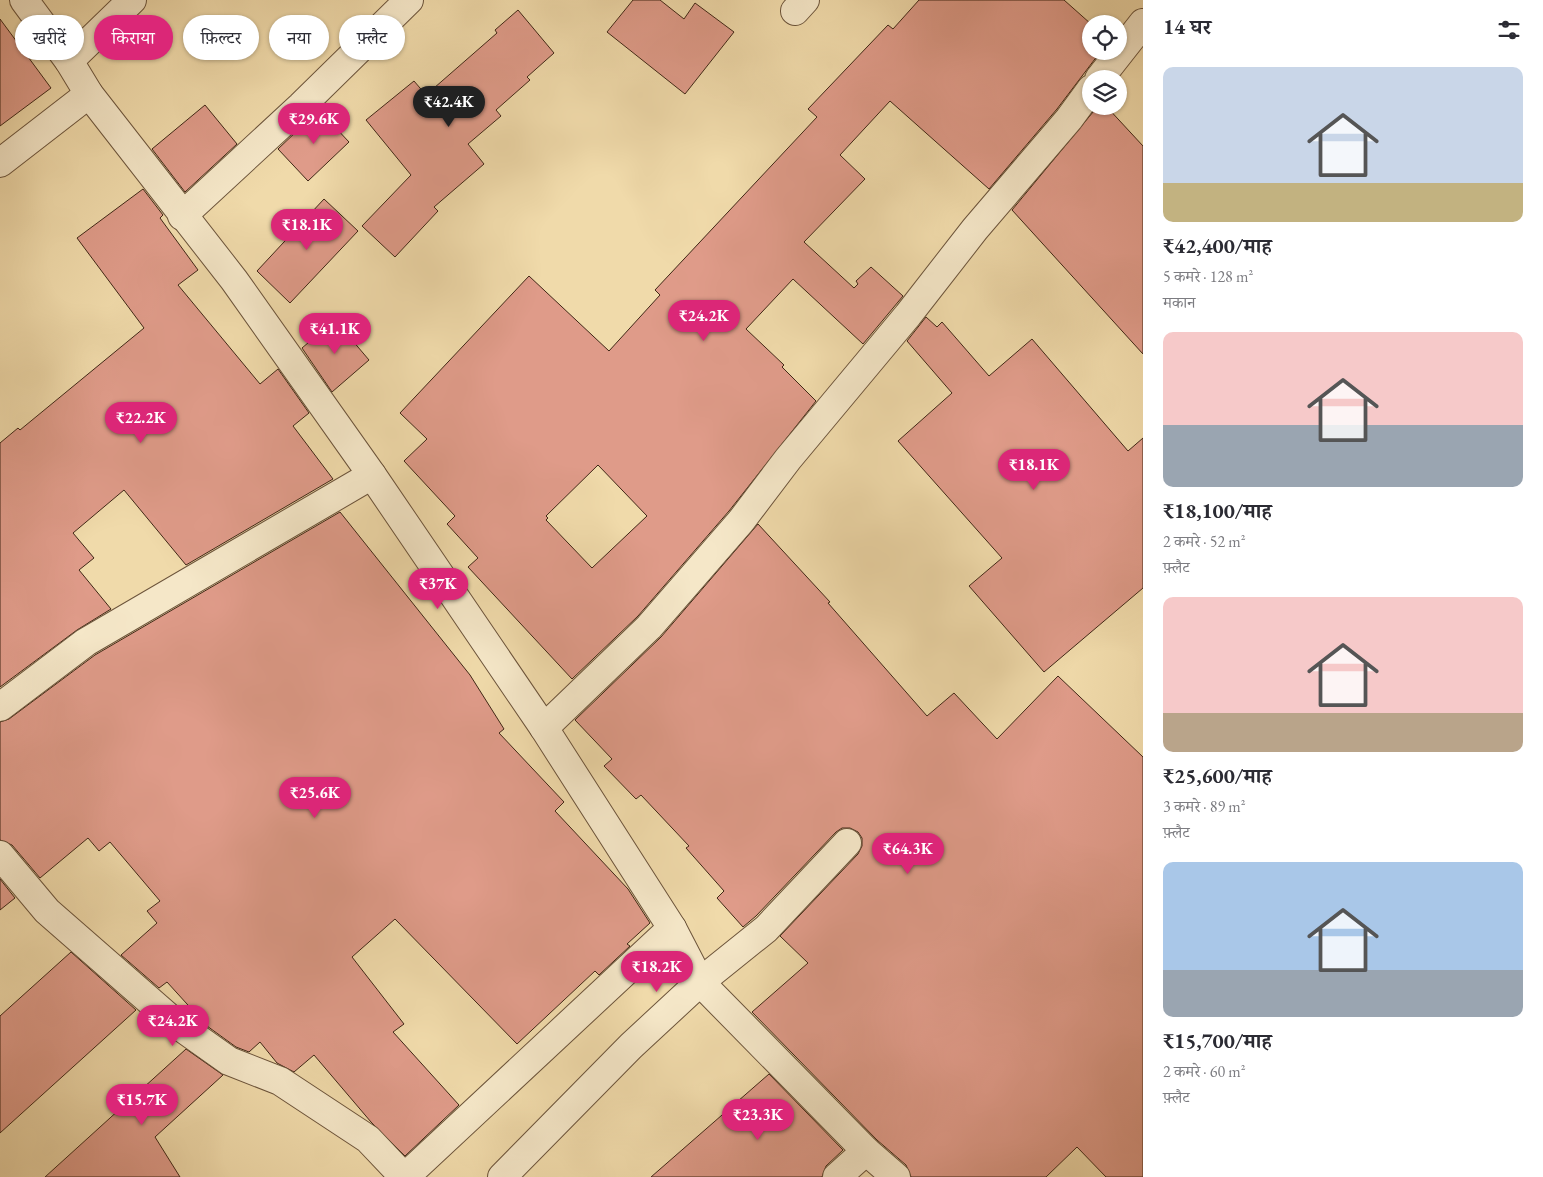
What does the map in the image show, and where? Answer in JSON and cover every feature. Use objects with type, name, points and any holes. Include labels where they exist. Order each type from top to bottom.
[{"type":"street","points":[[24,0],[69,61],[89,94],[182,216],[234,280],[372,475],[544,728],[672,928],[700,982],[866,1151],[896,1177]]},
{"type":"street","points":[[69,61],[132,0]]},
{"type":"street","points":[[182,216],[301,106],[409,0]]},
{"type":"street","points":[[1106,70],[1143,23]]},
{"type":"street","points":[[0,163],[89,94]]},
{"type":"street","points":[[544,728],[649,628],[741,521],[788,459],[908,315],[975,228],[1069,119],[1082,101]]},
{"type":"street","points":[[0,708],[86,642],[372,475]]},
{"type":"street","points":[[502,1177],[631,1046],[700,982],[766,929],[847,843]]},
{"type":"street","points":[[0,854],[46,911],[174,1022],[229,1061],[280,1081],[368,1139],[405,1177],[672,928]]},
{"type":"street","points":[[837,1177],[866,1151]]},
{"type":"building","points":[[633,0],[660,0],[684,19],[695,3],[734,32],[685,94],[607,32]]},
{"type":"building","points":[[919,0],[1064,0],[1082,16],[1082,60],[1094,60],[1087,70],[1082,70],[1082,76],[1057,109],[989,189],[890,101],[840,155],[865,179],[804,242],[854,288],[858,284],[856,281],[871,267],[903,296],[863,344],[793,279],[746,329],[784,365],[782,367],[816,401],[729,511],[638,616],[572,679],[468,567],[478,558],[447,524],[455,516],[404,461],[427,439],[400,413],[529,276],[609,351],[660,295],[655,290],[817,117],[808,109],[888,25],[893,29]],"holes":[[[598,465],[647,516],[592,568],[546,520],[548,518],[546,516]]]},
{"type":"building","points":[[518,10],[554,53],[527,77],[530,80],[496,110],[501,116],[468,144],[484,164],[434,207],[438,211],[395,257],[362,226],[411,175],[366,120],[414,81],[426,95],[497,33],[495,30]]},
{"type":"building","points":[[0,19],[15,39],[15,60],[30,60],[51,88],[0,126]]},
{"type":"building","points":[[205,105],[237,144],[185,192],[152,149]]},
{"type":"building","points":[[319,110],[349,142],[308,181],[278,149]]},
{"type":"building","points":[[1091,115],[1114,115],[1143,146],[1143,354],[1012,210]]},
{"type":"building","points":[[143,189],[163,215],[160,218],[198,270],[178,285],[260,384],[278,369],[309,413],[293,426],[333,479],[186,565],[124,490],[73,533],[94,558],[79,570],[111,609],[77,630],[0,687],[0,443],[18,428],[20,430],[144,328],[77,238]]},
{"type":"building","points":[[324,199],[358,231],[290,303],[257,271]]},
{"type":"building","points":[[926,317],[937,327],[942,322],[989,376],[1032,339],[1128,451],[1143,438],[1143,588],[1044,672],[969,586],[1002,558],[898,441],[952,393],[907,341]]},
{"type":"building","points":[[335,320],[369,360],[332,392],[302,348]]},
{"type":"building","points":[[340,512],[470,675],[504,729],[499,733],[564,802],[555,811],[628,889],[650,923],[627,944],[630,946],[599,975],[595,971],[517,1044],[395,919],[352,957],[404,1024],[393,1032],[459,1105],[405,1156],[371,1122],[314,1055],[294,1072],[277,1063],[260,1042],[249,1052],[236,1047],[207,1026],[167,982],[159,988],[121,955],[157,923],[147,911],[160,901],[110,842],[99,851],[88,838],[40,878],[12,845],[0,840],[0,722],[9,719],[95,655]]},
{"type":"building","points":[[758,524],[830,602],[828,603],[927,716],[954,693],[997,739],[1058,676],[1143,757],[1143,1177],[1106,1177],[1077,1147],[1046,1177],[911,1177],[906,1165],[877,1140],[752,1012],[808,963],[780,936],[858,854],[862,846],[862,838],[858,832],[850,828],[842,828],[836,832],[756,916],[743,927],[717,898],[724,891],[686,848],[689,846],[641,795],[636,799],[604,766],[612,759],[575,720],[661,637]]},
{"type":"building","points":[[0,879],[15,898],[0,910]]},
{"type":"building","points":[[71,952],[136,1010],[0,1133],[0,1016]]},
{"type":"building","points":[[186,1049],[223,1075],[155,1137],[180,1177],[45,1177]]},
{"type":"building","points":[[769,1074],[843,1150],[826,1166],[822,1177],[651,1177]]}]
